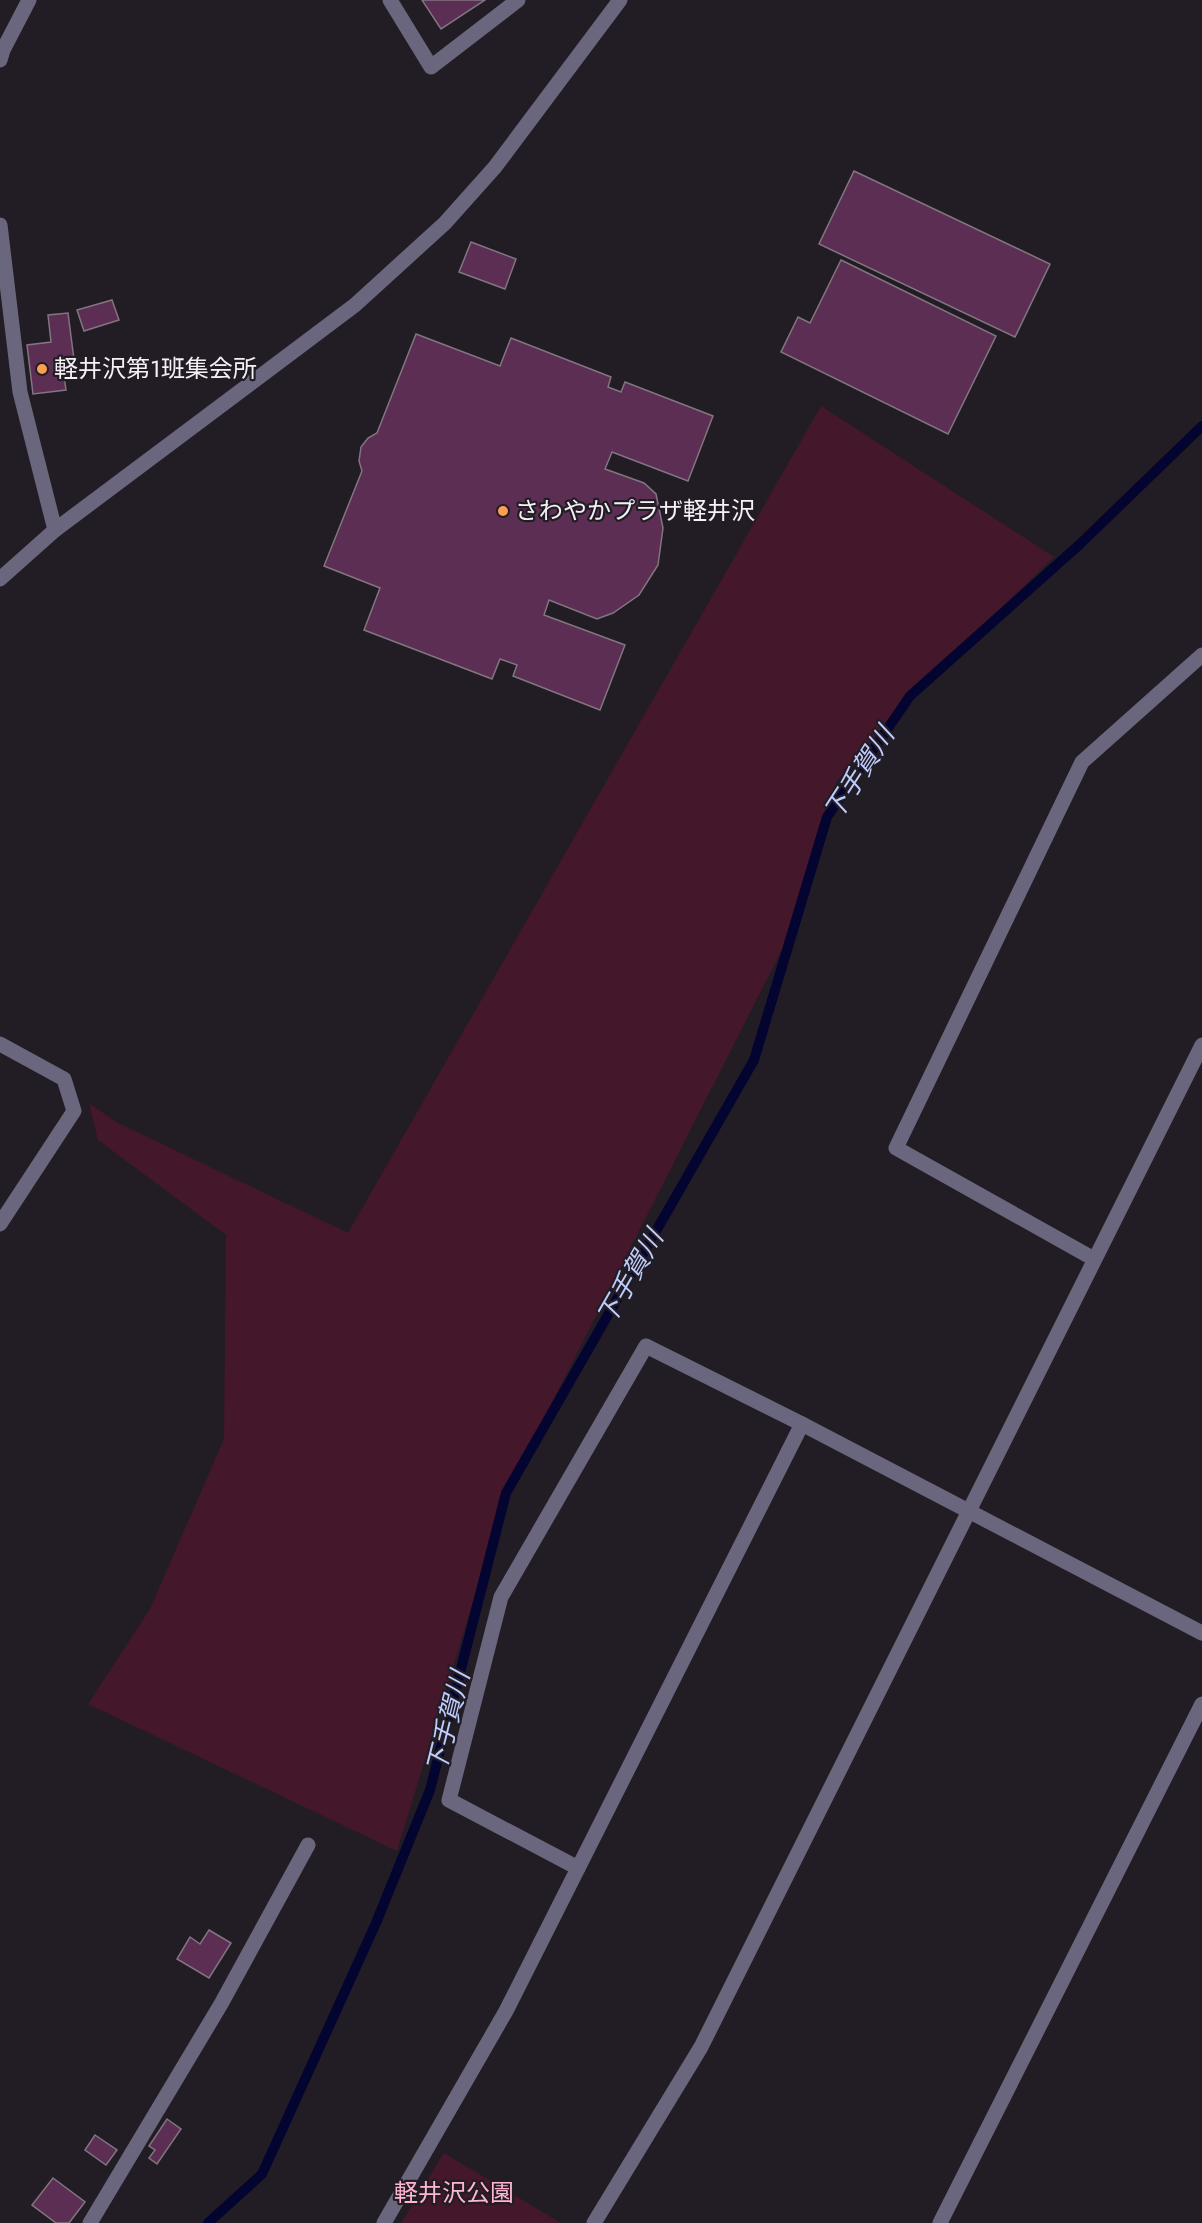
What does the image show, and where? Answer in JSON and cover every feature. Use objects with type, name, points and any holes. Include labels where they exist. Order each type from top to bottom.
[{"type":"street","points":[[0,60],[29,0]]},
{"type":"street","points":[[390,0],[431,67],[518,0]]},
{"type":"street","points":[[0,579],[55,530],[355,305],[446,224],[495,167],[620,0]]},
{"type":"street","points":[[0,225],[5,305],[20,392],[55,530]]},
{"type":"street","points":[[1094,1259],[896,1148],[1082,762],[1202,655]]},
{"type":"street","points":[[0,1044],[64,1079],[74,1111],[0,1224]]},
{"type":"street","points":[[594,2223],[701,2048],[1202,1045]]},
{"type":"street","points":[[578,1868],[449,1800],[501,1597],[646,1346],[802,1424],[1202,1633]]},
{"type":"street","points":[[384,2223],[506,2012],[802,1424]]},
{"type":"street","points":[[940,2223],[1202,1704]]},
{"type":"street","points":[[90,2223],[221,2004],[308,1845]]},
{"type":"green space","points":[[821,406],[1054,557],[910,696],[836,782],[796,922],[506,1493],[397,1851],[88,1704],[150,1609],[224,1439],[226,1235],[98,1140],[89,1103],[116,1122],[348,1233]]},
{"type":"green space","name":"軽井沢公園","points":[[444,2153],[561,2223],[401,2223]]},
{"type":"building","points":[[422,0],[485,0],[441,29]]},
{"type":"building","points":[[854,171],[1050,264],[1015,337],[819,244]]},
{"type":"building","points":[[471,242],[516,259],[505,289],[459,272]]},
{"type":"building","points":[[841,260],[996,336],[948,434],[781,352],[798,317],[810,323]]},
{"type":"building","points":[[112,300],[119,320],[84,331],[77,310]]},
{"type":"building","points":[[68,313],[76,375],[64,376],[66,390],[33,394],[27,345],[51,342],[48,315]]},
{"type":"building","name":"さわやかプラザ軽井沢","points":[[416,334],[500,366],[511,338],[611,377],[608,387],[621,392],[625,382],[713,416],[688,481],[612,452],[605,469],[644,483],[656,494],[663,528],[658,565],[639,595],[613,613],[597,619],[549,600],[544,615],[625,645],[600,710],[513,676],[517,665],[500,659],[492,679],[364,630],[380,588],[324,566],[362,471],[359,461],[361,447],[368,438],[377,433]]},
{"type":"building","points":[[209,1930],[231,1943],[209,1978],[177,1959],[190,1937],[200,1944]]},
{"type":"building","points":[[167,2119],[181,2129],[157,2164],[149,2158],[155,2150],[149,2146]]},
{"type":"building","points":[[95,2135],[117,2150],[106,2165],[85,2150]]},
{"type":"building","points":[[53,2178],[85,2202],[69,2223],[56,2223],[32,2205]]},
{"type":"waterway","name":"下手賀川","points":[[208,2223],[262,2174],[376,1923],[430,1790],[506,1493],[754,1060],[827,817],[910,696],[1079,545],[1202,426]]},
{"type":"place","name":"軽井沢第1班集会所","points":[[42,369]]},
{"type":"place","name":"さわやかプラザ軽井沢","points":[[503,511]]}]
